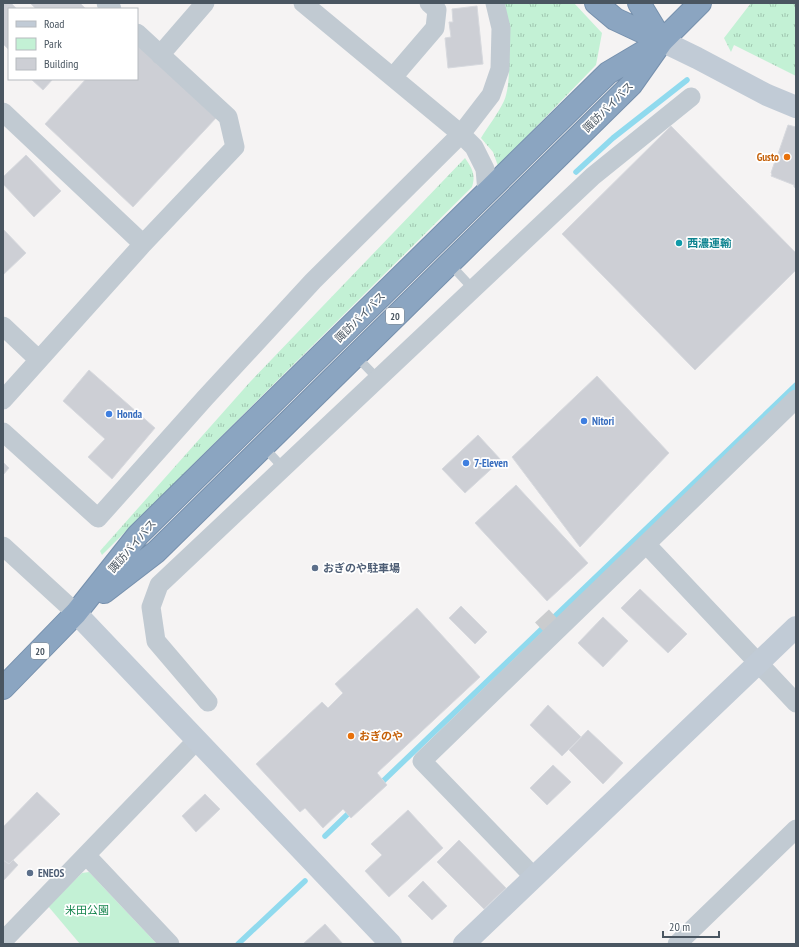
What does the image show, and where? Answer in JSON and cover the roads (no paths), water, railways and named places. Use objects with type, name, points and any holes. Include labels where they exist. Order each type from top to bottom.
[{"type":"highway","points":[[596,3],[615,19],[662,41]]},
{"type":"highway","points":[[639,3],[662,41]]},
{"type":"highway","name":"諏訪バイパス","points":[[76,613],[156,552],[631,85],[662,41],[700,3]]},
{"type":"highway","name":"諏訪バイパス","points":[[3,688],[76,613],[138,535],[608,73],[662,41]]},
{"type":"street","points":[[160,55],[205,3]]},
{"type":"street","points":[[393,77],[435,28],[437,10],[429,3]]},
{"type":"street","points":[[3,432],[98,518],[205,398],[313,281],[461,134],[491,95],[500,69],[501,28],[495,3]]},
{"type":"street","points":[[310,5],[461,134],[474,147],[485,169],[487,192]]},
{"type":"street","points":[[3,400],[143,244],[235,146],[228,117],[138,34]]},
{"type":"street","points":[[662,41],[767,96],[796,107]]},
{"type":"street","points":[[208,702],[156,641],[151,607],[159,585],[286,470],[476,292],[594,176],[691,97]]},
{"type":"street","points":[[3,112],[143,244]]},
{"type":"street","points":[[3,326],[39,360]]},
{"type":"street","points":[[534,877],[422,761],[796,399]]},
{"type":"street","points":[[646,544],[796,703]]},
{"type":"street","points":[[3,546],[76,613],[390,944]]},
{"type":"street","points":[[464,944],[796,627]]},
{"type":"street","points":[[3,941],[197,740]]},
{"type":"street","points":[[677,944],[796,829]]},
{"type":"street","points":[[86,855],[170,944]]},
{"type":"lane","points":[[449,263],[476,292]]},
{"type":"lane","points":[[355,355],[380,382]]},
{"type":"lane","points":[[263,446],[286,470]]},
{"type":"waterway","points":[[576,172],[613,138],[687,80]]},
{"type":"waterway","points":[[379,785],[796,385]]},
{"type":"waterway","points":[[325,836],[352,810]]},
{"type":"waterway","points":[[238,944],[305,881]]},
{"type":"tunnel","points":[[542,616],[556,631]]},
{"type":"place","name":"Gusto","points":[[787,157]]},
{"type":"place","name":"西濃運輸","points":[[679,243]]},
{"type":"place","name":"Honda","points":[[109,414]]},
{"type":"place","name":"Nitori","points":[[584,421]]},
{"type":"place","name":"7-Eleven","points":[[466,463]]},
{"type":"place","name":"おぎのや駐車場","points":[[315,568]]},
{"type":"place","name":"おぎのや","points":[[351,736]]},
{"type":"place","name":"ENEOS","points":[[30,873]]},
{"type":"park label","name":"米田公園","points":[[87,910]]}]
